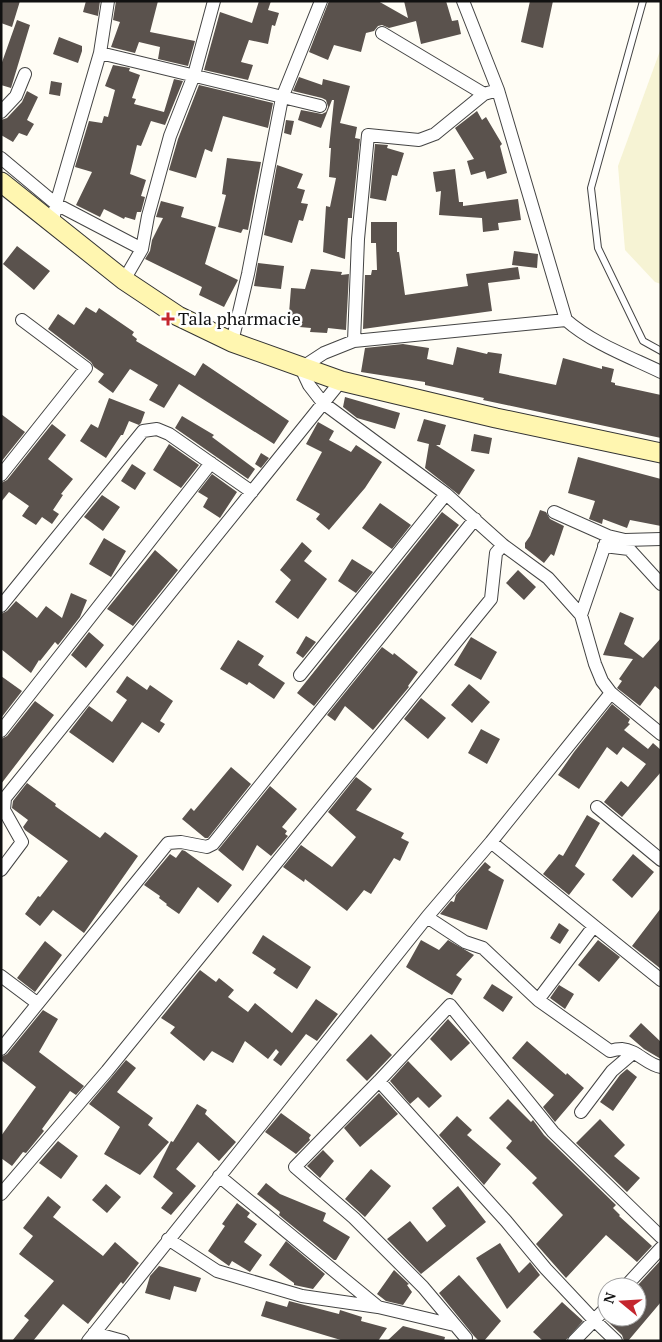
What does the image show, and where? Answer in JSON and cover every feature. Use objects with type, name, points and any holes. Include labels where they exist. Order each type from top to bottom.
[{"type":"main road","points":[[1,182],[54,213],[124,280],[178,316],[232,342],[341,381],[496,418],[661,453]]},
{"type":"street","points":[[54,213],[100,52],[108,1]]},
{"type":"street","points":[[124,280],[142,248],[148,216],[170,136],[194,75],[214,1]]},
{"type":"street","points":[[232,342],[248,274],[282,98],[321,1]]},
{"type":"street","points":[[463,1],[498,90],[566,320],[575,328],[596,340],[661,372]]},
{"type":"street","points":[[382,34],[484,94]]},
{"type":"street","points":[[100,52],[320,106]]},
{"type":"street","points":[[1,112],[16,96],[25,74]]},
{"type":"street","points":[[354,341],[358,239],[368,135],[419,140],[436,134],[484,94],[498,90]]},
{"type":"street","points":[[1,158],[54,213],[142,248]]},
{"type":"street","points":[[1,475],[86,368],[22,320]]},
{"type":"street","points":[[566,320],[354,341],[324,353],[301,368],[309,385],[323,403],[446,494],[503,545],[548,578],[581,615],[595,664],[602,680],[611,693],[661,734]]},
{"type":"street","points":[[1,870],[22,842],[4,810],[5,798],[341,381]]},
{"type":"street","points":[[1,606],[143,432],[158,428],[169,434],[252,492]]},
{"type":"street","points":[[1,731],[211,463]]},
{"type":"street","points":[[300,675],[446,494]]},
{"type":"street","points":[[554,512],[606,541],[629,549],[661,584]]},
{"type":"street","points":[[1,1049],[168,843],[181,842],[207,847],[213,844],[475,519]]},
{"type":"street","points":[[606,541],[661,539]]},
{"type":"street","points":[[581,615],[606,541]]},
{"type":"street","points":[[1,1194],[107,1071],[492,599],[496,553],[503,545]]},
{"type":"street","points":[[91,1337],[427,917],[491,842],[611,693]]},
{"type":"street","points":[[597,807],[661,860]]},
{"type":"street","points":[[491,842],[661,980]]},
{"type":"street","points":[[427,917],[465,942],[483,948],[538,1000],[610,1051],[622,1049],[633,1053],[654,1066],[661,1067]]},
{"type":"street","points":[[538,1000],[594,926]]},
{"type":"street","points":[[1,976],[37,1003]]},
{"type":"street","points":[[466,1340],[423,1287],[354,1218],[294,1167],[380,1081],[450,1005],[553,1132],[661,1237]]},
{"type":"street","points":[[581,1112],[612,1072],[633,1053]]},
{"type":"street","points":[[380,1081],[546,1268],[616,1341]]},
{"type":"street","points":[[219,1176],[378,1307]]},
{"type":"street","points":[[168,1239],[217,1271],[302,1296],[378,1307],[454,1325]]},
{"type":"street","points":[[634,1277],[661,1248]]},
{"type":"street","points":[[574,1341],[597,1317]]},
{"type":"street","points":[[91,1337],[123,1341]]},
{"type":"lane","points":[[643,1],[591,188],[598,248],[643,341],[661,352]]},
{"type":"shaded area","points":[[661,48],[661,284],[655,282],[625,250],[618,166]]},
{"type":"building","points":[[1,1],[20,1],[12,27],[1,23]]},
{"type":"building","points":[[86,1],[100,1],[98,16],[83,12]]},
{"type":"building","points":[[116,1],[158,1],[150,32],[195,41],[188,66],[158,59],[160,47],[139,42],[135,53],[111,47],[120,22],[113,20]]},
{"type":"building","points":[[259,1],[271,1],[268,10],[279,13],[275,26],[272,25],[268,44],[249,40],[241,62],[253,65],[248,80],[204,70],[220,12],[252,23]]},
{"type":"building","points":[[329,1],[378,1],[408,18],[404,1],[446,1],[452,21],[458,20],[461,34],[421,44],[416,21],[389,28],[382,25],[378,26],[374,31],[366,33],[361,52],[334,45],[328,60],[309,52]]},
{"type":"building","points":[[530,1],[553,1],[543,48],[521,42]]},
{"type":"building","points":[[17,20],[30,25],[11,88],[1,85],[1,65]]},
{"type":"building","points":[[59,37],[82,46],[78,63],[53,54]]},
{"type":"building","points":[[113,65],[130,68],[129,71],[140,75],[132,98],[136,99],[134,104],[164,112],[174,79],[183,81],[165,125],[151,121],[141,146],[137,145],[130,174],[146,180],[141,196],[145,197],[141,212],[137,212],[135,220],[125,217],[124,219],[104,209],[100,217],[76,205],[92,172],[75,167],[89,121],[102,123],[104,116],[108,117],[115,90],[105,86]]},
{"type":"building","points":[[299,77],[322,85],[323,79],[350,86],[340,123],[357,127],[355,138],[360,139],[352,218],[348,218],[345,259],[323,252],[326,206],[330,207],[336,178],[329,177],[331,148],[329,148],[334,100],[332,100],[321,128],[298,120],[301,110],[322,114],[326,112],[328,107],[326,100],[322,98],[293,91]]},
{"type":"building","points":[[51,81],[62,83],[60,96],[49,94]]},
{"type":"building","points":[[199,85],[273,103],[268,128],[223,116],[212,152],[205,149],[196,178],[169,170],[178,139]]},
{"type":"building","points":[[27,91],[38,97],[27,120],[34,124],[27,136],[19,133],[13,142],[1,135],[1,120],[7,118],[22,102]]},
{"type":"building","points":[[477,111],[482,120],[486,117],[502,144],[500,146],[507,173],[487,179],[485,171],[471,175],[467,161],[474,159],[455,128]]},
{"type":"building","points":[[286,120],[294,121],[291,135],[284,133]]},
{"type":"building","points":[[375,144],[388,145],[387,148],[404,153],[397,176],[392,175],[386,201],[370,198]]},
{"type":"building","points":[[227,158],[261,162],[248,230],[243,229],[241,233],[218,227],[226,195],[222,194]]},
{"type":"building","points":[[277,165],[303,174],[297,188],[305,190],[301,203],[308,204],[303,221],[299,220],[292,243],[264,235]]},
{"type":"building","points":[[455,169],[459,202],[463,202],[463,206],[518,199],[521,220],[498,223],[499,230],[483,232],[482,218],[439,215],[441,191],[436,192],[433,172]]},
{"type":"building","points":[[161,201],[184,207],[181,217],[216,227],[205,264],[238,280],[224,307],[199,295],[202,287],[145,259],[163,218],[156,217]]},
{"type":"building","points":[[371,222],[397,222],[397,252],[399,252],[405,295],[468,286],[466,274],[518,267],[520,279],[488,283],[492,311],[363,329],[365,275],[371,275],[372,270],[377,270],[376,243],[371,243]]},
{"type":"building","points":[[17,246],[50,271],[34,290],[3,264]]},
{"type":"building","points":[[514,251],[538,254],[537,268],[512,265]]},
{"type":"building","points":[[258,263],[284,266],[281,289],[254,286]]},
{"type":"building","points":[[311,269],[342,272],[341,275],[349,274],[346,330],[328,328],[327,333],[310,332],[311,328],[288,326],[291,288],[305,289]]},
{"type":"building","points":[[86,307],[96,313],[99,308],[134,332],[132,335],[137,339],[136,341],[195,376],[203,363],[289,421],[274,444],[179,384],[164,408],[149,400],[158,385],[130,369],[113,393],[98,382],[104,374],[48,329],[58,314],[74,325]]},
{"type":"building","points":[[403,344],[429,348],[427,359],[453,365],[457,347],[487,354],[488,352],[502,354],[499,373],[556,385],[563,358],[602,369],[602,366],[614,369],[611,382],[615,383],[615,385],[661,395],[661,438],[483,400],[484,398],[425,385],[425,382],[361,372],[365,348]]},
{"type":"building","points":[[345,397],[400,413],[395,429],[357,418],[343,407]]},
{"type":"building","points":[[109,398],[145,412],[139,425],[129,421],[123,435],[121,435],[106,458],[80,441],[91,424],[98,428]]},
{"type":"building","points":[[1,414],[25,432],[1,462]]},
{"type":"building","points":[[182,416],[214,435],[212,437],[255,469],[248,479],[175,428]]},
{"type":"building","points":[[424,419],[446,425],[440,445],[436,445],[475,470],[459,495],[425,468],[429,444],[417,441]]},
{"type":"building","points":[[318,422],[334,431],[329,440],[351,452],[356,445],[382,462],[365,488],[329,530],[316,519],[320,514],[296,500],[322,452],[306,444]]},
{"type":"building","points":[[52,424],[66,435],[48,459],[73,479],[61,494],[63,495],[53,510],[59,514],[52,524],[42,517],[36,525],[22,516],[29,506],[9,492],[1,502],[1,483],[7,480]]},
{"type":"building","points":[[474,434],[492,438],[489,454],[471,451]]},
{"type":"building","points":[[169,444],[199,465],[181,488],[153,470]]},
{"type":"building","points":[[261,453],[269,458],[261,468],[255,464]]},
{"type":"building","points":[[578,457],[661,479],[661,526],[630,520],[627,528],[603,519],[602,524],[589,519],[595,501],[568,493]]},
{"type":"building","points":[[132,464],[146,473],[135,490],[121,481]]},
{"type":"building","points":[[212,474],[237,492],[220,518],[203,507],[208,498],[198,492]]},
{"type":"building","points":[[102,495],[120,507],[103,531],[84,517]]},
{"type":"building","points":[[380,503],[411,525],[392,549],[362,528]]},
{"type":"building","points":[[540,510],[546,512],[550,519],[564,526],[554,556],[551,554],[544,563],[525,548],[525,543],[530,536]]},
{"type":"building","points":[[442,512],[459,525],[314,706],[297,693]]},
{"type":"building","points":[[104,538],[126,551],[111,577],[89,564]]},
{"type":"building","points":[[302,542],[312,551],[304,561],[327,579],[298,619],[275,602],[291,580],[280,570]]},
{"type":"building","points":[[155,550],[178,570],[133,626],[107,609]]},
{"type":"building","points":[[352,559],[373,572],[356,593],[338,581]]},
{"type":"building","points":[[518,570],[536,587],[524,600],[506,583]]},
{"type":"building","points":[[71,593],[87,600],[80,617],[58,645],[55,642],[39,660],[31,673],[1,649],[1,614],[7,611],[16,601],[37,618],[46,606],[62,618]]},
{"type":"building","points":[[620,612],[634,618],[624,644],[643,658],[661,638],[661,691],[655,686],[640,706],[617,688],[622,681],[619,679],[633,659],[603,655]]},
{"type":"building","points":[[89,632],[104,645],[86,668],[71,655]]},
{"type":"building","points":[[306,636],[316,642],[303,658],[296,653]]},
{"type":"building","points":[[471,637],[497,652],[481,680],[454,665]]},
{"type":"building","points":[[238,640],[264,656],[258,665],[285,683],[274,699],[249,682],[247,685],[220,669]]},
{"type":"building","points":[[382,647],[393,655],[394,653],[418,672],[409,687],[373,730],[345,706],[335,721],[327,715]]},
{"type":"building","points":[[1,676],[22,691],[1,718]]},
{"type":"building","points":[[127,676],[147,690],[150,685],[173,701],[160,721],[165,724],[159,733],[142,722],[113,763],[69,732],[89,706],[112,722],[127,700],[116,692]]},
{"type":"building","points":[[469,684],[490,702],[472,723],[451,705]]},
{"type":"building","points":[[421,698],[446,718],[428,739],[404,719]]},
{"type":"building","points":[[35,701],[54,715],[1,784],[1,739],[7,736]]},
{"type":"building","points":[[612,704],[630,719],[628,723],[630,724],[624,730],[648,749],[653,743],[661,750],[661,772],[622,817],[604,802],[621,781],[628,787],[646,764],[623,747],[617,755],[607,747],[579,789],[558,775]]},
{"type":"building","points":[[481,729],[500,739],[487,764],[468,753]]},
{"type":"building","points":[[231,767],[251,784],[208,838],[205,838],[182,819],[191,808],[194,811]]},
{"type":"building","points":[[356,777],[372,789],[356,810],[404,833],[401,838],[409,842],[400,861],[394,858],[371,894],[364,890],[347,911],[305,879],[304,882],[283,867],[301,845],[332,867],[356,837],[328,812]]},
{"type":"building","points":[[27,783],[56,804],[55,806],[100,838],[105,832],[138,856],[84,933],[53,910],[40,926],[25,914],[68,861],[25,830],[23,827],[28,820],[12,808],[13,801]]},
{"type":"building","points":[[270,786],[297,809],[282,827],[287,831],[285,834],[288,836],[271,856],[257,845],[243,871],[218,850]]},
{"type":"building","points":[[587,815],[600,823],[575,866],[585,874],[569,895],[543,874],[559,854],[563,856]]},
{"type":"building","points":[[182,850],[232,885],[218,903],[198,887],[179,914],[166,905],[159,898],[160,896],[144,885],[170,854],[176,858]]},
{"type":"building","points":[[633,854],[654,872],[632,898],[612,880]]},
{"type":"building","points":[[485,862],[491,867],[488,870],[504,880],[487,930],[440,914],[451,901],[454,902],[456,895]]},
{"type":"building","points":[[661,908],[661,969],[632,946]]},
{"type":"building","points":[[559,923],[569,930],[560,944],[550,938]]},
{"type":"building","points":[[263,935],[311,967],[297,989],[273,973],[276,969],[252,953]]},
{"type":"building","points":[[421,940],[439,950],[448,940],[474,955],[456,975],[462,979],[452,995],[406,967]]},
{"type":"building","points":[[598,940],[620,957],[599,982],[578,965]]},
{"type":"building","points":[[45,941],[62,955],[35,992],[17,978]]},
{"type":"building","points":[[200,970],[216,982],[219,978],[234,990],[228,997],[248,1012],[255,1003],[292,1033],[316,999],[338,1014],[317,1041],[306,1034],[281,1066],[273,1060],[279,1052],[276,1049],[268,1059],[245,1041],[233,1063],[212,1051],[204,1061],[170,1033],[175,1027],[161,1018]]},
{"type":"building","points":[[492,984],[513,997],[503,1012],[483,998]]},
{"type":"building","points":[[559,985],[574,994],[565,1009],[550,998]]},
{"type":"building","points":[[43,1010],[58,1019],[39,1052],[84,1086],[76,1095],[70,1091],[42,1129],[44,1131],[26,1153],[23,1152],[12,1166],[1,1158],[1,1136],[36,1087],[1,1060],[1,1057],[7,1054]]},
{"type":"building","points":[[448,1019],[470,1043],[451,1061],[430,1039]]},
{"type":"building","points":[[641,1023],[661,1042],[661,1059],[644,1049],[629,1036]]},
{"type":"building","points":[[371,1034],[392,1055],[367,1081],[346,1060]]},
{"type":"building","points":[[527,1041],[584,1088],[555,1122],[543,1107],[554,1095],[512,1058]]},
{"type":"building","points":[[126,1060],[136,1068],[117,1092],[153,1118],[148,1125],[169,1142],[140,1175],[104,1154],[120,1127],[89,1104]]},
{"type":"building","points":[[408,1061],[442,1096],[429,1108],[418,1097],[410,1104],[390,1081]]},
{"type":"building","points":[[627,1069],[637,1077],[613,1111],[600,1102],[620,1075]]},
{"type":"building","points":[[379,1093],[398,1114],[360,1147],[344,1128]]},
{"type":"building","points":[[508,1099],[531,1122],[533,1120],[544,1135],[616,1205],[613,1208],[619,1216],[652,1246],[637,1262],[606,1235],[566,1278],[536,1244],[563,1215],[532,1183],[537,1178],[506,1148],[512,1141],[489,1118]]},
{"type":"building","points":[[197,1104],[207,1110],[205,1114],[236,1142],[219,1161],[198,1142],[176,1169],[196,1186],[171,1215],[161,1208],[173,1193],[153,1177],[171,1141],[173,1142]]},
{"type":"building","points":[[281,1113],[311,1135],[310,1140],[296,1154],[265,1132]]},
{"type":"building","points":[[457,1116],[472,1130],[467,1135],[501,1164],[484,1185],[439,1135]]},
{"type":"building","points":[[600,1119],[625,1145],[614,1156],[640,1178],[627,1192],[576,1143]]},
{"type":"building","points":[[58,1141],[78,1156],[61,1179],[39,1163]]},
{"type":"building","points":[[323,1150],[334,1161],[320,1178],[307,1166]]},
{"type":"building","points":[[371,1169],[391,1186],[365,1217],[345,1199]]},
{"type":"building","points":[[266,1183],[280,1194],[326,1213],[323,1221],[350,1237],[336,1260],[279,1215],[280,1212],[257,1194]]},
{"type":"building","points":[[106,1184],[121,1197],[107,1213],[92,1200]]},
{"type":"building","points":[[458,1186],[486,1222],[421,1274],[387,1239],[410,1221],[427,1242],[446,1226],[432,1208]]},
{"type":"building","points":[[48,1196],[61,1207],[53,1217],[103,1256],[115,1242],[139,1263],[123,1284],[121,1282],[88,1324],[63,1304],[33,1341],[12,1341],[29,1320],[24,1316],[54,1281],[19,1254],[33,1236],[23,1228]]},
{"type":"building","points":[[237,1203],[250,1213],[247,1217],[257,1224],[244,1242],[262,1255],[250,1272],[232,1261],[229,1266],[208,1251],[225,1226],[222,1224]]},
{"type":"building","points":[[286,1241],[325,1274],[313,1289],[294,1285],[294,1283],[269,1265]]},
{"type":"building","points":[[500,1243],[519,1273],[530,1262],[540,1275],[507,1309],[476,1258]]},
{"type":"building","points":[[661,1260],[661,1302],[647,1319],[647,1277],[645,1277]]},
{"type":"building","points":[[159,1266],[201,1278],[196,1292],[174,1286],[170,1300],[145,1293],[150,1276]]},
{"type":"building","points":[[394,1270],[409,1284],[407,1285],[412,1292],[403,1305],[386,1301],[377,1294]]},
{"type":"building","points":[[459,1275],[501,1321],[484,1341],[479,1341],[474,1336],[439,1293]]},
{"type":"building","points":[[266,1301],[287,1307],[289,1301],[339,1314],[340,1310],[362,1317],[361,1321],[387,1328],[378,1341],[344,1341],[261,1316]]},
{"type":"building","points":[[562,1302],[583,1321],[565,1341],[543,1341],[533,1332]]},
{"type":"building","points":[[403,1326],[445,1337],[444,1341],[387,1341]]},
{"type":"building","points":[[613,1327],[640,1327],[628,1341],[624,1341],[622,1335]]},
{"type":"place","name":"Tala pharmacie","points":[[168,319]]}]
